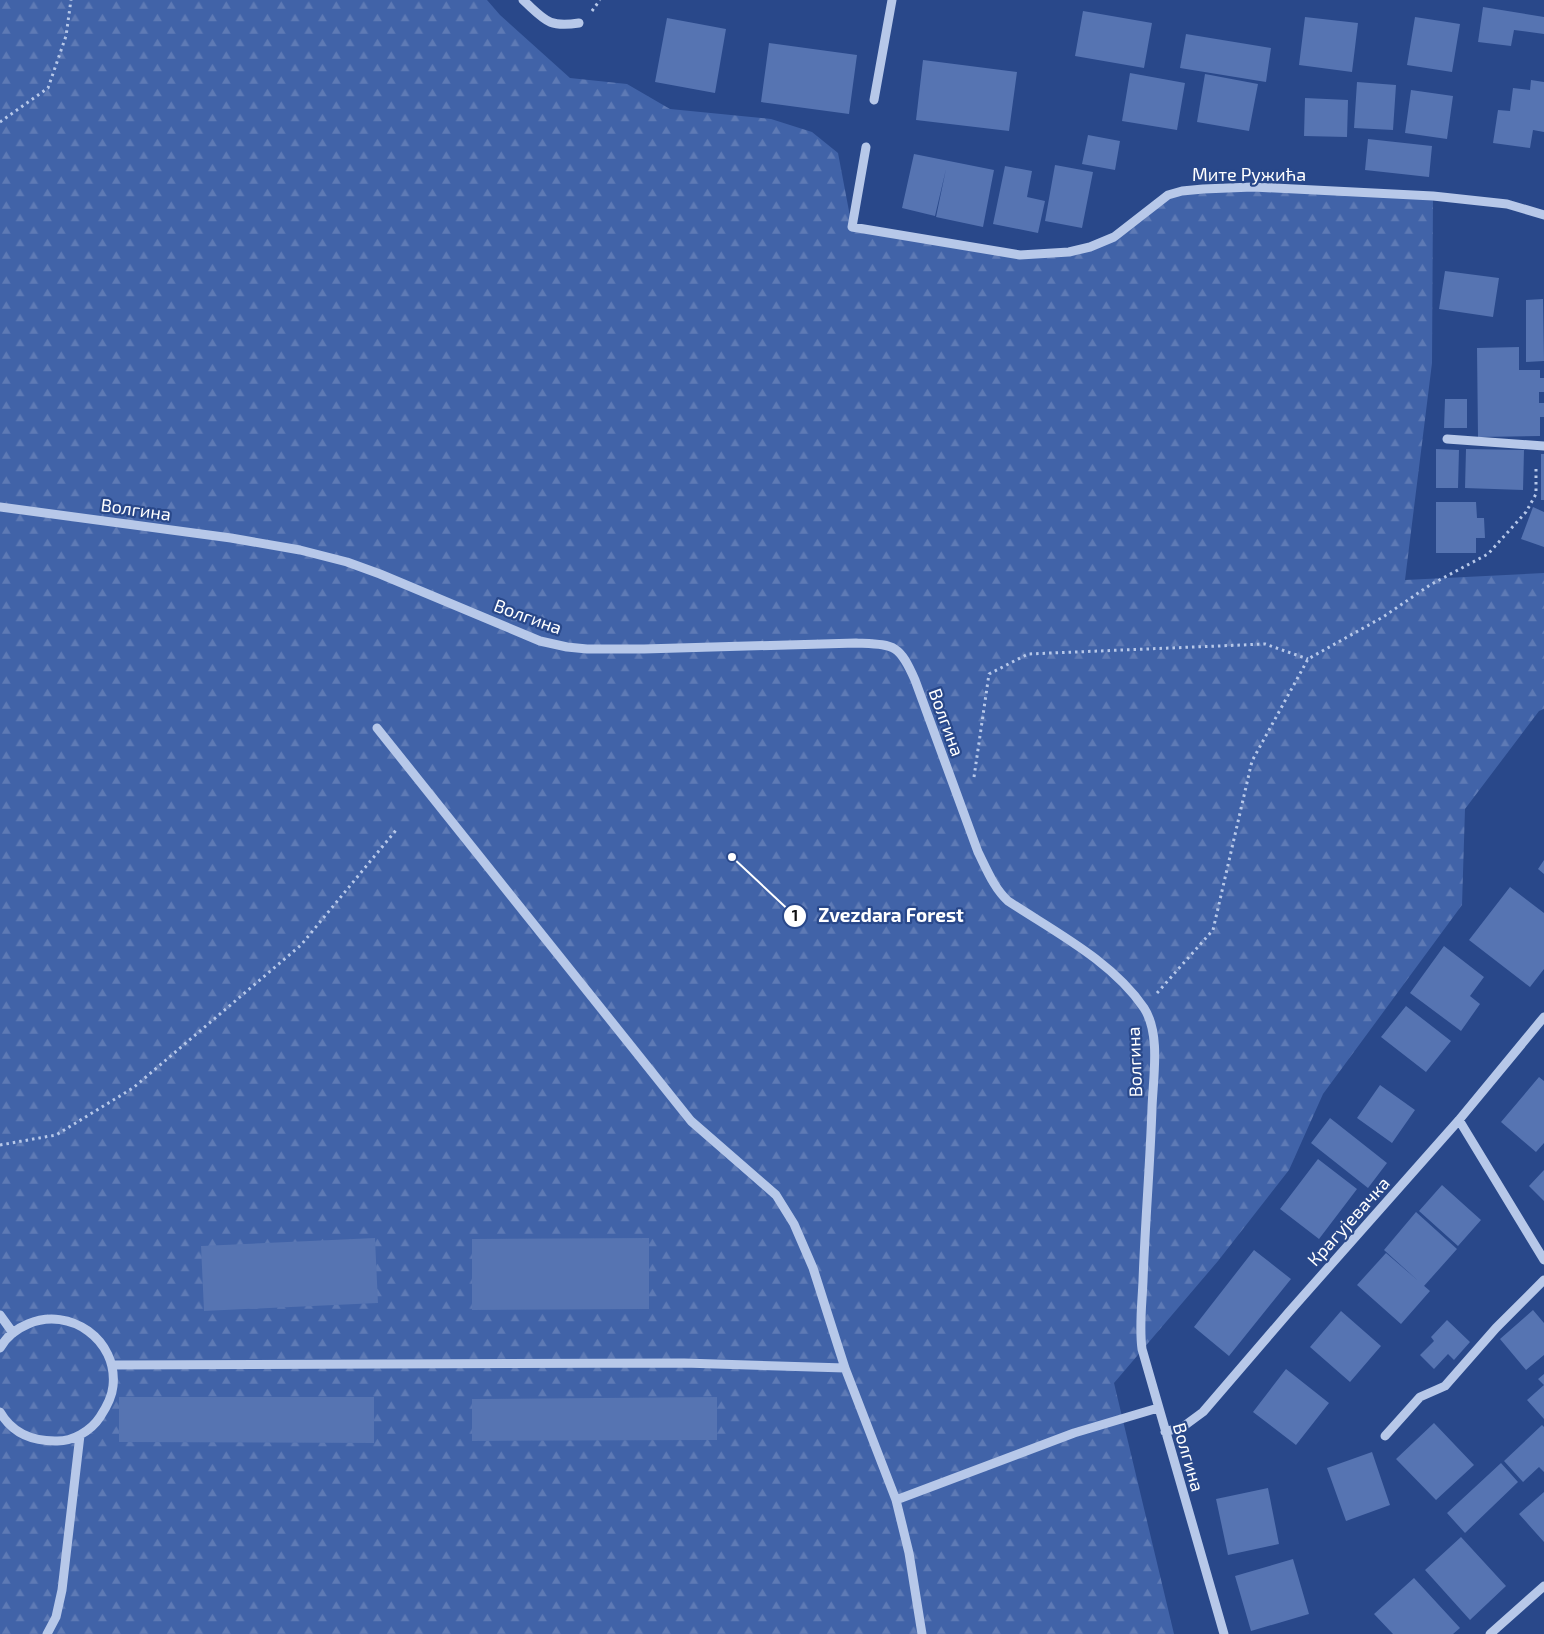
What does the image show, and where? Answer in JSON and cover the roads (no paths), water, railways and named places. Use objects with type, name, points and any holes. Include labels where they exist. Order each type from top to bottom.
[{"type":"street","points":[[523,0],[545,20],[562,26],[579,23]]},
{"type":"street","points":[[874,100],[892,0]]},
{"type":"street","name":"Мите Ружића","points":[[866,147],[852,228],[1020,255],[1069,252],[1090,247],[1114,237],[1168,196],[1182,191],[1203,189],[1253,187],[1433,196],[1507,204],[1544,215]]},
{"type":"street","points":[[1447,439],[1540,445]]},
{"type":"street","name":"Волгина","points":[[0,507],[231,538],[300,550],[355,565],[540,641],[567,647],[644,649],[856,643],[877,644],[900,651],[906,660],[978,852],[999,892],[1008,901],[1105,965],[1129,988],[1144,1008],[1152,1026],[1154,1059],[1144,1235],[1141,1339],[1144,1359],[1224,1634]]},
{"type":"street","points":[[377,728],[691,1121],[776,1195],[794,1224],[813,1268],[846,1368],[896,1500],[909,1553],[922,1634]]},
{"type":"street","name":"Крагујевачка","points":[[1165,1432],[1184,1426],[1204,1412],[1289,1312],[1459,1120],[1544,1017]]},
{"type":"street","points":[[1459,1120],[1544,1260]]},
{"type":"street","points":[[1385,1436],[1420,1397],[1445,1386],[1496,1328],[1544,1280]]},
{"type":"street","points":[[0,1315],[14,1333]]},
{"type":"street","points":[[0,1348],[4,1341],[20,1328],[39,1320],[58,1319],[76,1323],[92,1333],[104,1347],[112,1365],[113,1386],[108,1406],[96,1423],[80,1435],[59,1441],[39,1441],[19,1433],[4,1419],[0,1412]]},
{"type":"street","points":[[112,1365],[684,1364],[846,1368]]},
{"type":"street","points":[[896,1500],[1074,1434],[1158,1408]]},
{"type":"street","points":[[47,1634],[56,1617],[62,1590],[80,1435]]},
{"type":"street","points":[[1490,1634],[1544,1586]]},
{"type":"place","name":"Zvezdara Forest","points":[[732,857]]}]
